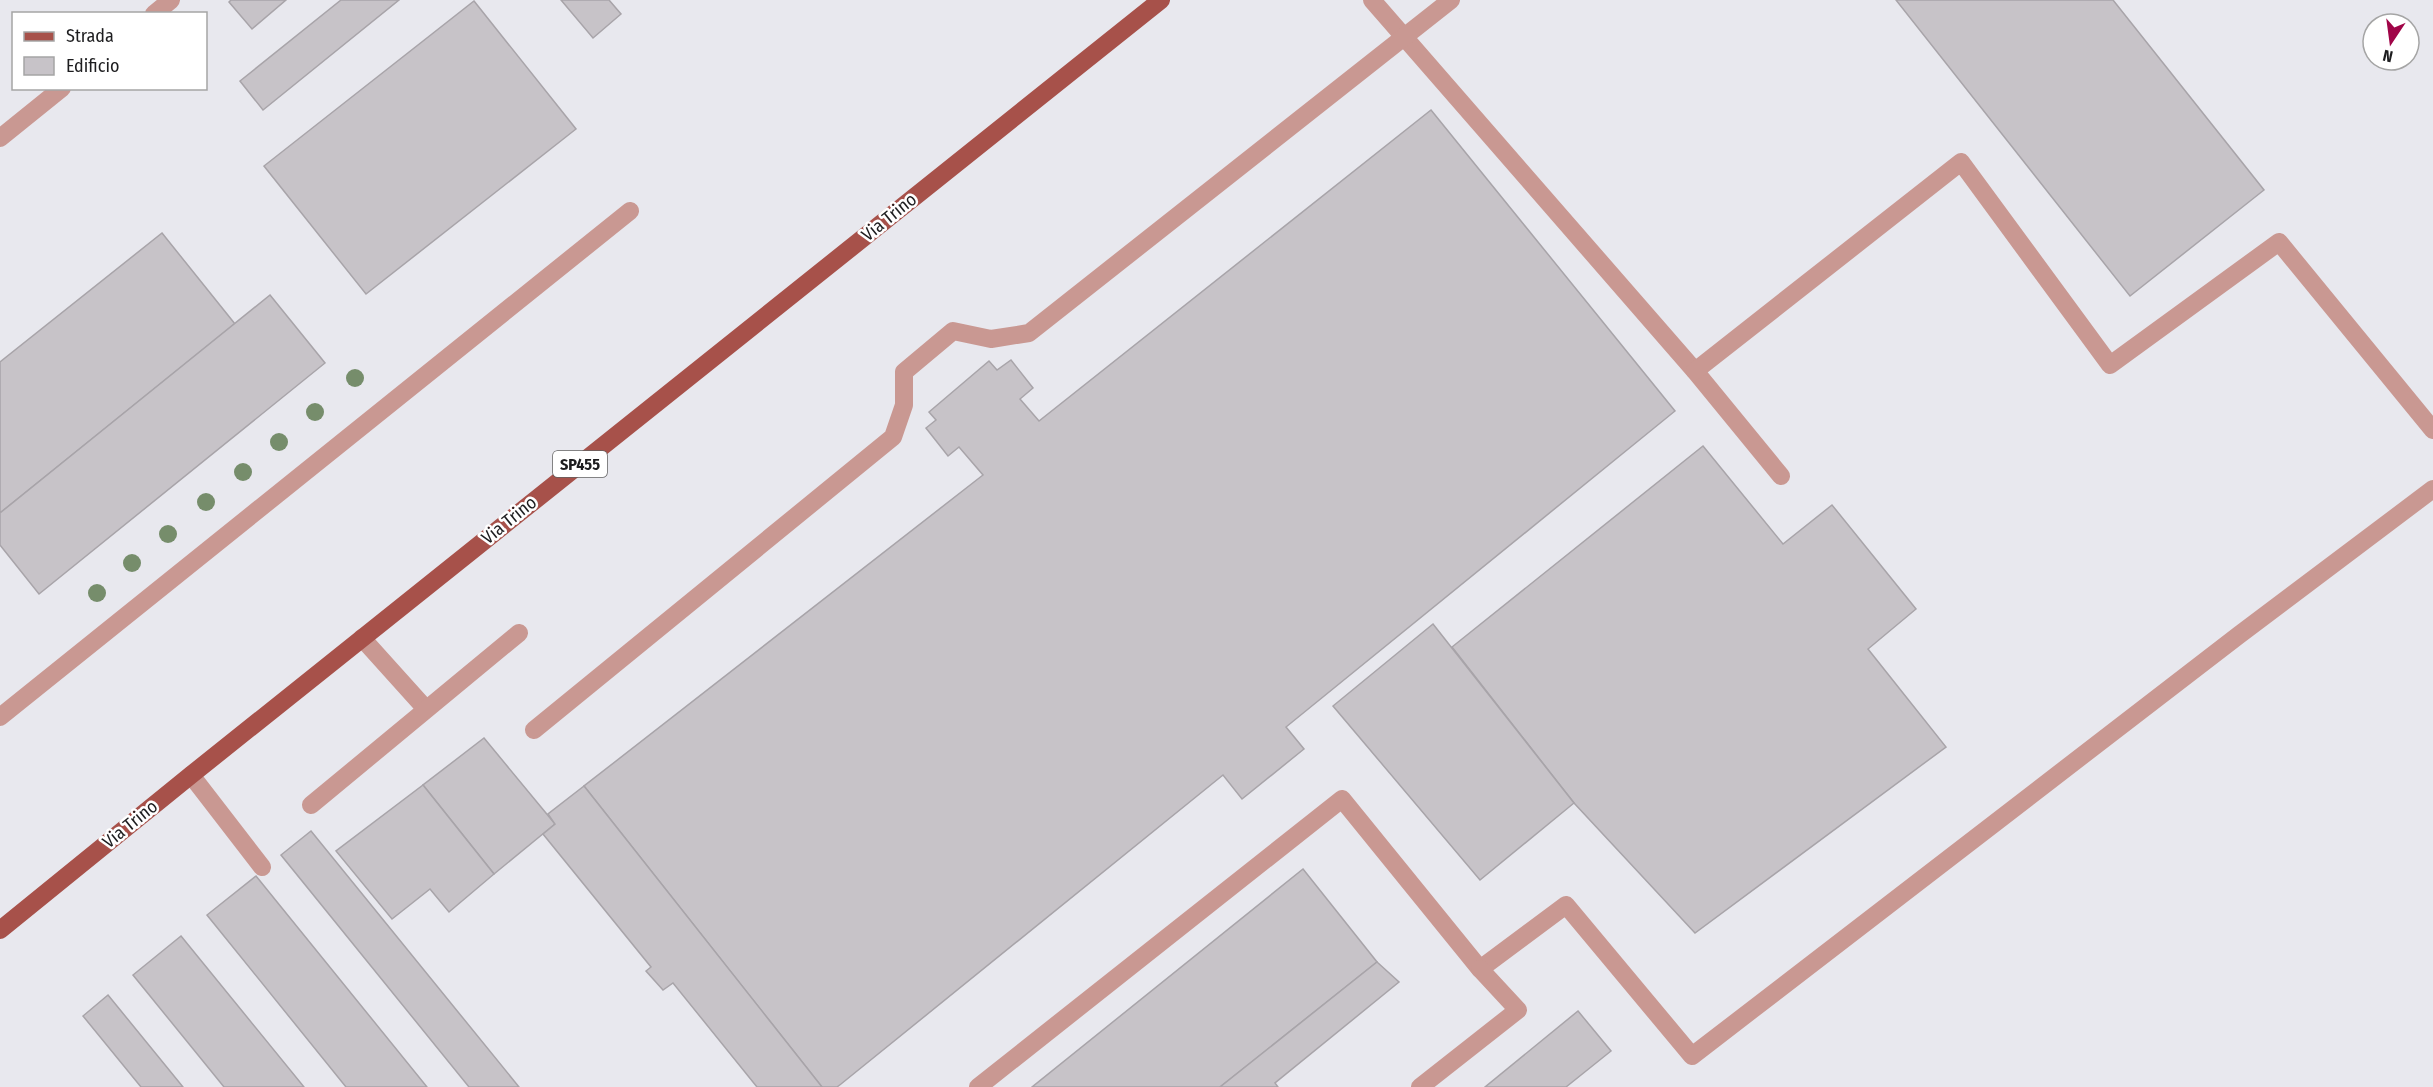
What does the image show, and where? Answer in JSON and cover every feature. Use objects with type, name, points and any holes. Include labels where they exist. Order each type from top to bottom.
[{"type":"main road","name":"Via Trino","points":[[0,930],[1161,0]]},
{"type":"street","points":[[156,12],[171,0]]},
{"type":"street","points":[[1372,0],[1695,370],[1781,476]]},
{"type":"street","points":[[534,730],[893,437],[904,405],[904,372],[953,330],[991,339],[1029,333],[1451,0]]},
{"type":"street","points":[[0,138],[60,90]]},
{"type":"street","points":[[1695,370],[1961,162],[2110,365],[2279,242],[2433,430]]},
{"type":"street","points":[[0,717],[630,211]]},
{"type":"street","points":[[1480,969],[1566,905],[1692,1056],[2433,489]]},
{"type":"street","points":[[311,805],[425,708],[519,633]]},
{"type":"street","points":[[362,638],[425,708]]},
{"type":"street","points":[[191,775],[262,867]]},
{"type":"street","points":[[978,1087],[1342,799],[1480,969],[1518,1010],[1420,1087]]},
{"type":"building","points":[[231,0],[286,0],[252,29],[229,2]]},
{"type":"building","points":[[341,0],[399,0],[263,110],[240,81]]},
{"type":"building","points":[[561,0],[609,0],[621,14],[593,38]]},
{"type":"building","points":[[1896,0],[2113,0],[2264,190],[2130,296]]},
{"type":"building","points":[[474,1],[576,129],[366,294],[264,166]]},
{"type":"building","points":[[1431,110],[1675,411],[1286,727],[1304,749],[1242,799],[1223,775],[841,1084],[837,1087],[822,1087],[584,786],[983,475],[959,447],[948,456],[926,428],[936,420],[929,412],[989,361],[997,370],[1011,360],[1033,388],[1020,399],[1039,421]]},
{"type":"building","points":[[162,233],[235,324],[0,513],[0,362]]},
{"type":"building","points":[[270,295],[325,363],[39,594],[0,545],[0,513]]},
{"type":"building","points":[[1703,446],[1783,544],[1832,505],[1916,609],[1868,649],[1946,747],[1695,933],[1574,803],[1452,647]]},
{"type":"building","points":[[1433,624],[1574,803],[1480,880],[1333,706]]},
{"type":"building","points":[[484,738],[555,824],[494,874],[423,785]]},
{"type":"building","points":[[423,785],[494,874],[449,912],[430,889],[392,919],[336,851]]},
{"type":"building","points":[[584,786],[822,1087],[757,1087],[673,983],[663,990],[646,971],[651,967],[543,834],[555,824],[548,814]]},
{"type":"building","points":[[311,831],[519,1087],[469,1087],[281,855]]},
{"type":"building","points":[[1303,869],[1377,962],[1220,1087],[1032,1087]]},
{"type":"building","points":[[256,876],[427,1087],[346,1087],[207,915]]},
{"type":"building","points":[[181,936],[304,1087],[224,1087],[133,975]]},
{"type":"building","points":[[1377,962],[1399,982],[1275,1083],[1278,1087],[1220,1087]]},
{"type":"building","points":[[108,995],[183,1087],[141,1087],[83,1016]]},
{"type":"building","points":[[1578,1011],[1611,1051],[1566,1087],[1485,1087]]}]
